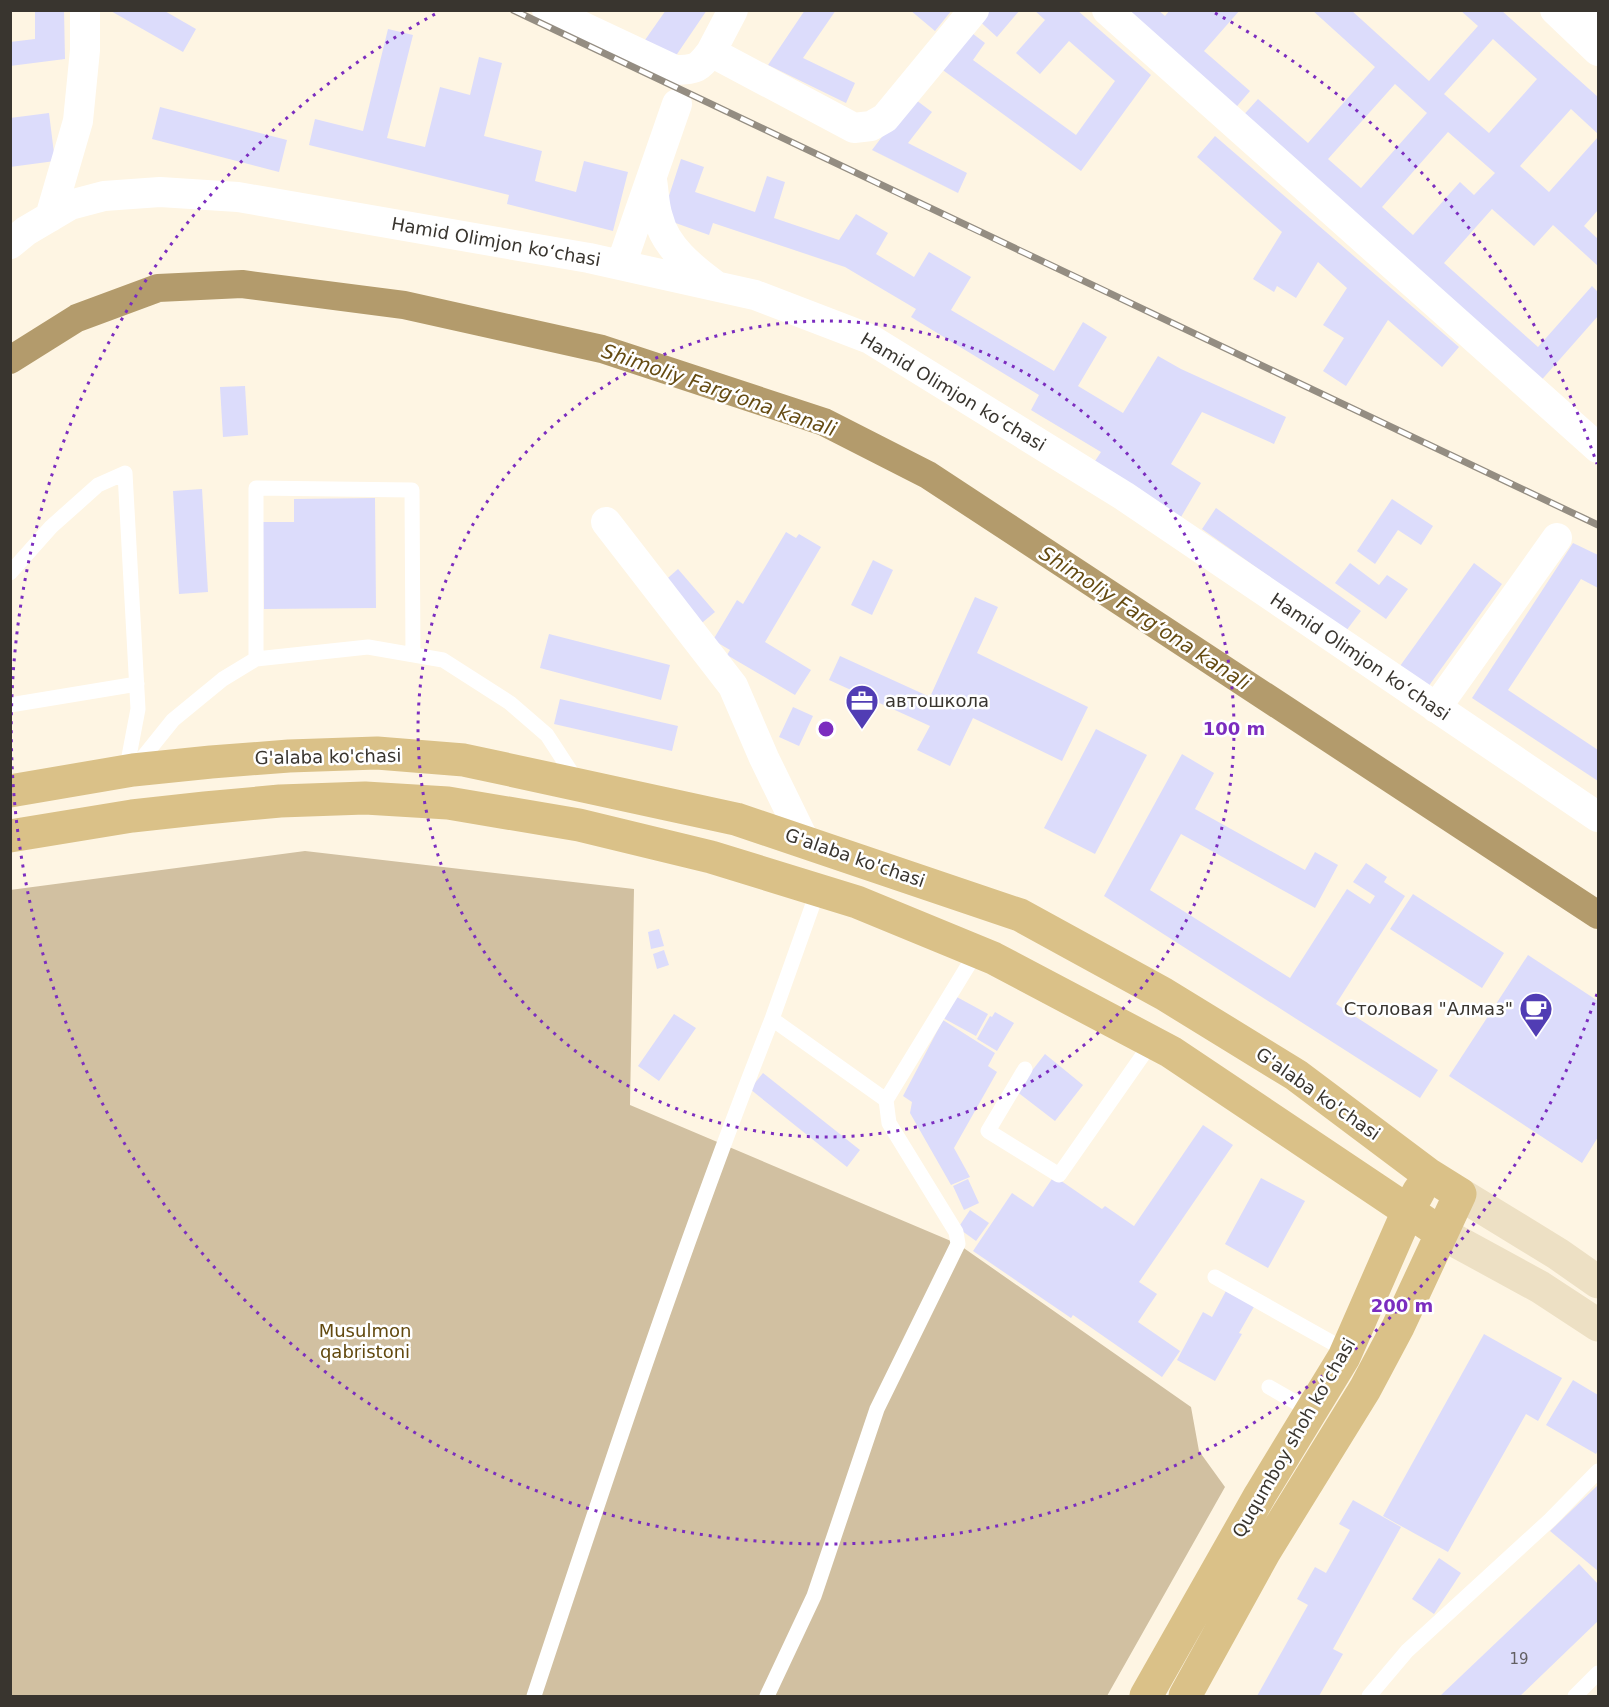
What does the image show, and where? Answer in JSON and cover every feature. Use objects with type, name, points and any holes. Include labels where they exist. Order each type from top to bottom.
[{"type":"main road","name":"G'alaba ko'chasi","points":[[10,791],[130,771],[244,759],[377,753],[464,760],[736,819],[1020,915],[1164,994],[1296,1075],[1428,1174],[1599,1282]]},
{"type":"main road","points":[[10,836],[132,816],[280,801],[365,798],[448,803],[590,828],[711,857],[857,902],[993,958],[1171,1052],[1441,1233],[1540,1287],[1599,1325]]},
{"type":"main road","name":"Ququmboy shoh koʻchasi","points":[[1146,1696],[1260,1495],[1347,1351],[1408,1211],[1428,1174]]},
{"type":"main road","name":"Ququmboy shoh koʻchasi","points":[[1185,1696],[1265,1551],[1365,1389],[1398,1327],[1460,1194]]},
{"type":"street","points":[[50,217],[78,121],[85,50],[85,10]]},
{"type":"street","points":[[547,10],[675,70],[688,70],[700,66],[711,52],[733,10]]},
{"type":"street","points":[[711,52],[854,128],[871,126],[885,118],[974,10]]},
{"type":"street","points":[[1107,10],[1599,448]]},
{"type":"street","points":[[1555,10],[1599,51]]},
{"type":"street","points":[[1560,10],[1571,17],[1592,17],[1599,12]]},
{"type":"street","points":[[621,265],[677,104]]},
{"type":"street","points":[[651,177],[658,219],[672,245],[690,266],[718,287]]},
{"type":"street","name":"Hamid Olimjon koʻchasi","points":[[10,244],[26,231],[70,205],[104,196],[160,192],[238,197],[589,258],[755,296],[870,339],[1124,496],[1599,817]]},
{"type":"street","points":[[606,522],[733,686],[764,758],[806,842]]},
{"type":"street","points":[[1436,708],[1557,538]]},
{"type":"lane","points":[[10,573],[51,527],[98,485],[125,473],[138,709],[130,771]]},
{"type":"lane","points":[[256,659],[256,488],[412,490],[413,655]]},
{"type":"lane","points":[[130,771],[173,720],[223,679],[256,659],[368,647],[443,660],[510,704],[547,735],[578,783]]},
{"type":"lane","points":[[10,705],[137,684]]},
{"type":"lane","points":[[534,1696],[634,1394],[722,1144],[772,1019],[818,890]]},
{"type":"lane","points":[[766,1696],[814,1596],[877,1409],[958,1244],[956,1232],[889,1123],[886,1100],[977,951]]},
{"type":"lane","points":[[772,1019],[886,1100]]},
{"type":"lane","points":[[1025,1069],[988,1131],[1059,1175],[1152,1042]]},
{"type":"lane","points":[[1215,1277],[1347,1351]]},
{"type":"lane","points":[[1269,1387],[1311,1411]]},
{"type":"lane","points":[[1369,1696],[1407,1652],[1550,1520],[1599,1471]]},
{"type":"lane","points":[[1575,1696],[1599,1672]]},
{"type":"green space","name":"Musulmon qabristoni","points":[[305,851],[634,889],[630,1105],[958,1244],[1191,1407],[1199,1451],[1225,1487],[1107,1696],[11,1696],[10,890]]},
{"type":"building","points":[[35,10],[64,10],[65,59],[10,66],[10,42],[35,39]]},
{"type":"building","points":[[109,10],[163,10],[196,29],[183,52]]},
{"type":"building","points":[[666,10],[707,10],[673,60],[645,40]]},
{"type":"building","points":[[805,10],[836,10],[803,58],[855,83],[846,103],[768,65]]},
{"type":"building","points":[[910,10],[952,10],[935,31]]},
{"type":"building","points":[[983,10],[1020,10],[997,37],[976,18]]},
{"type":"building","points":[[1034,10],[1077,10],[1151,75],[1081,171],[940,68],[968,30],[985,43],[973,60],[1076,135],[1115,81],[1069,41],[1040,74],[1016,53],[1045,20]]},
{"type":"building","points":[[1118,10],[1158,10],[1165,16],[1170,10],[1240,10],[1204,51],[1250,91],[1232,112]]},
{"type":"building","points":[[1312,10],[1351,10],[1429,81],[1478,26],[1460,10],[1501,10],[1598,97],[1598,134],[1571,109],[1520,166],[1549,192],[1598,137],[1598,210],[1584,226],[1598,239],[1598,266],[1553,225],[1534,246],[1492,209],[1444,263],[1538,347],[1592,286],[1598,292],[1598,316],[1538,384],[1240,119],[1258,99],[1308,143],[1375,67]],"holes":[[[1493,39],[1537,79],[1489,133],[1444,94]],[[1395,84],[1427,113],[1361,188],[1328,159]],[[1448,132],[1495,173],[1474,195],[1460,182],[1413,235],[1382,207]]]},
{"type":"building","points":[[388,29],[413,35],[387,138],[425,147],[440,87],[470,95],[479,57],[502,63],[484,136],[542,151],[535,181],[576,192],[584,161],[628,172],[613,231],[507,204],[509,195],[309,145],[315,119],[363,131]]},
{"type":"building","points":[[912,97],[932,112],[908,143],[967,173],[958,193],[872,150]]},
{"type":"building","points":[[160,107],[287,140],[279,172],[152,139]]},
{"type":"building","points":[[49,113],[55,161],[10,167],[10,118]]},
{"type":"building","points":[[1215,136],[1459,347],[1442,367],[1388,320],[1346,386],[1323,371],[1344,338],[1323,325],[1347,288],[1318,262],[1296,298],[1277,286],[1274,292],[1253,279],[1282,232],[1197,157]]},
{"type":"building","points":[[681,159],[704,167],[695,192],[755,212],[767,176],[785,182],[774,218],[839,240],[856,214],[888,233],[876,254],[914,277],[929,252],[971,277],[951,310],[1054,371],[1083,322],[1107,337],[1078,386],[1123,413],[1158,356],[1181,369],[1286,417],[1274,444],[1202,412],[1171,464],[1201,483],[1181,517],[1093,464],[1101,452],[1031,410],[1039,395],[911,317],[916,309],[845,267],[713,223],[709,235],[670,221],[666,205]]},
{"type":"building","points":[[245,386],[248,435],[223,437],[220,387]]},
{"type":"building","points":[[202,489],[208,592],[179,594],[173,491]]},
{"type":"building","points":[[375,498],[376,608],[264,609],[263,522],[294,522],[294,499]]},
{"type":"building","points":[[1392,499],[1433,526],[1421,545],[1398,530],[1375,564],[1357,551]]},
{"type":"building","points":[[1216,508],[1361,611],[1346,631],[1202,529]]},
{"type":"building","points":[[786,532],[796,538],[799,534],[821,547],[765,642],[811,670],[795,695],[727,655],[730,650],[713,640],[737,600],[743,604]]},
{"type":"building","points":[[1573,543],[1598,555],[1598,588],[1581,579],[1508,690],[1598,750],[1598,781],[1472,698]]},
{"type":"building","points":[[873,560],[893,570],[872,615],[851,605]]},
{"type":"building","points":[[1350,563],[1379,585],[1387,575],[1408,589],[1386,619],[1335,583]]},
{"type":"building","points":[[1474,563],[1502,584],[1428,687],[1400,666]]},
{"type":"building","points":[[678,569],[715,612],[697,627],[660,585]]},
{"type":"building","points":[[975,597],[998,607],[977,653],[1088,707],[1062,761],[973,718],[950,766],[917,750],[930,726],[829,680],[840,656],[930,697]]},
{"type":"building","points":[[549,634],[670,665],[661,700],[540,668]]},
{"type":"building","points":[[560,699],[678,726],[672,751],[554,724]]},
{"type":"building","points":[[793,707],[813,716],[799,746],[779,737]]},
{"type":"building","points":[[1096,729],[1147,755],[1095,854],[1044,828]]},
{"type":"building","points":[[1182,754],[1214,773],[1195,809],[1305,870],[1315,852],[1338,865],[1315,908],[1181,834],[1150,890],[1290,978],[1347,889],[1370,904],[1375,896],[1353,882],[1366,863],[1387,877],[1384,882],[1405,896],[1336,1004],[1438,1070],[1420,1098],[1104,896]]},
{"type":"building","points":[[1413,894],[1504,953],[1482,988],[1390,929]]},
{"type":"building","points":[[659,929],[664,946],[651,949],[648,932]]},
{"type":"building","points":[[664,950],[669,965],[657,969],[653,954]]},
{"type":"building","name":"Столовая \"Алмаз\"","points":[[1528,955],[1598,1001],[1598,1137],[1582,1163],[1449,1076]]},
{"type":"building","points":[[955,996],[988,1014],[976,1036],[943,1018]]},
{"type":"building","points":[[995,1012],[1014,1023],[997,1051],[977,1039],[990,1016],[992,1017]]},
{"type":"building","points":[[674,1014],[696,1028],[659,1081],[638,1066]]},
{"type":"building","points":[[943,1020],[995,1053],[988,1066],[997,1072],[954,1148],[970,1177],[951,1185],[910,1113],[912,1102],[903,1096]]},
{"type":"building","points":[[1045,1054],[1083,1085],[1055,1121],[1016,1091]]},
{"type":"building","points":[[763,1073],[860,1150],[847,1167],[750,1089]]},
{"type":"building","points":[[1203,1125],[1233,1145],[1139,1282],[1157,1294],[1138,1322],[1180,1351],[1162,1377],[1073,1315],[1071,1318],[973,1251],[1012,1193],[1033,1207],[1054,1176],[1102,1209],[1105,1206],[1134,1226]]},
{"type":"building","points":[[1261,1178],[1305,1201],[1268,1268],[1225,1244]]},
{"type":"building","points":[[968,1179],[979,1203],[964,1210],[953,1186]]},
{"type":"building","points":[[970,1210],[989,1223],[976,1241],[958,1228]]},
{"type":"building","points":[[1227,1289],[1255,1305],[1239,1333],[1242,1334],[1215,1381],[1177,1360],[1203,1312],[1212,1317]]},
{"type":"building","points":[[1484,1334],[1562,1378],[1538,1421],[1526,1414],[1448,1552],[1383,1516]]},
{"type":"building","points":[[1573,1380],[1598,1395],[1598,1450],[1596,1454],[1546,1425]]},
{"type":"building","points":[[1598,1485],[1598,1571],[1550,1531]]},
{"type":"building","points":[[1353,1500],[1401,1527],[1333,1649],[1343,1654],[1319,1696],[1257,1696],[1308,1605],[1297,1599],[1315,1567],[1326,1573],[1350,1530],[1339,1524]]},
{"type":"building","points":[[1439,1558],[1461,1573],[1434,1614],[1412,1599]]},
{"type":"building","points":[[1579,1564],[1598,1584],[1598,1621],[1520,1696],[1440,1696]]},
{"type":"waterway","name":"Shimoliy Fargʻona kanali","points":[[10,360],[77,318],[158,288],[242,284],[404,305],[602,349],[824,422],[928,475],[1598,915]]},
{"type":"railway","points":[[513,10],[1598,525]]},
{"type":"place","name":"автошкола","points":[[862,730]]},
{"type":"place","name":"Столовая \"Алмаз\"","points":[[1536,1038]]}]
